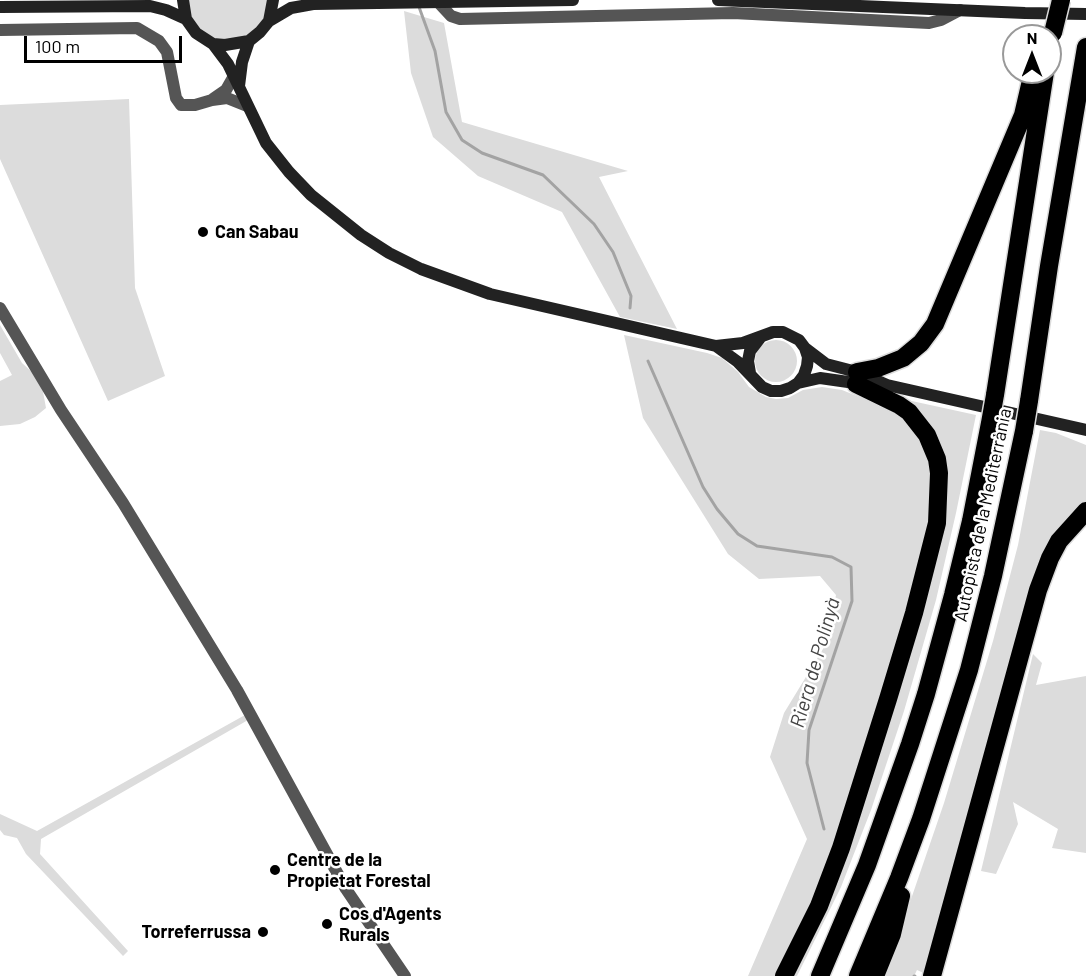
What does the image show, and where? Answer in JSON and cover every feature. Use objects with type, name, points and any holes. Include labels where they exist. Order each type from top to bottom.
[{"type":"highway","points":[[1055,24],[1061,0]]},
{"type":"highway","name":"Autopista de la Mediterrània","points":[[858,976],[921,819],[983,620],[1024,431],[1086,47]]},
{"type":"highway","points":[[857,378],[903,358],[921,344],[935,324],[1023,115],[1030,84]]},
{"type":"highway","name":"Autopista de la Mediterrània","points":[[820,976],[847,914],[893,793],[934,664],[971,521],[995,395],[1044,84]]},
{"type":"highway","points":[[783,976],[819,906],[841,848],[914,613],[938,514],[938,466],[927,435],[909,412],[857,378]]},
{"type":"highway","points":[[933,974],[1038,590],[1059,541],[1086,511]]},
{"type":"highway","points":[[875,976],[892,934],[921,819]]},
{"type":"highway","points":[[809,976],[847,914]]},
{"type":"main road","points":[[127,6],[147,0]]},
{"type":"main road","points":[[183,0],[186,19],[196,33],[213,44],[234,76],[266,143],[304,187],[336,216],[389,253],[421,269],[490,294],[716,346],[743,343],[772,332],[783,332],[792,335],[825,364],[857,378],[1086,430]]},
{"type":"main road","points":[[213,44],[225,45],[249,41],[268,21],[273,0]]},
{"type":"main road","points":[[268,21],[300,5],[573,0]]},
{"type":"main road","points":[[718,0],[1086,14]]},
{"type":"main road","points":[[0,7],[77,3],[159,8],[186,19]]},
{"type":"main road","points":[[239,87],[242,62],[249,41]]},
{"type":"main road","points":[[754,380],[749,371],[750,351],[763,335]]},
{"type":"main road","points":[[716,346],[738,362],[762,387],[771,391],[790,388],[798,383],[820,378],[857,378]]},
{"type":"main road","points":[[798,383],[807,366],[808,357],[805,348]]},
{"type":"street","points":[[433,2],[451,16],[460,19],[733,13],[929,23],[941,20],[960,10]]},
{"type":"street","points":[[0,30],[137,28],[159,41],[167,52],[176,98],[182,105],[195,105],[212,99],[226,90],[234,76]]},
{"type":"street","points":[[212,99],[227,98],[247,106]]},
{"type":"street","points":[[0,308],[61,411],[123,503],[237,690],[346,889],[405,976]]},
{"type":"shaded area","points":[[183,0],[273,0],[260,32],[225,45],[196,33]]},
{"type":"shaded area","points":[[404,11],[444,23],[462,122],[628,171],[599,177],[677,329],[620,317],[562,212],[478,176],[433,137],[411,73]]},
{"type":"shaded area","points":[[129,99],[135,288],[165,376],[108,401],[0,159],[0,105]]},
{"type":"shaded area","points":[[0,325],[22,363],[42,386],[46,408],[35,417],[20,424],[0,426],[0,381],[12,375],[0,353]]},
{"type":"shaded area","points":[[624,335],[722,358],[738,372],[749,387],[766,397],[788,398],[803,390],[822,387],[842,390],[882,406],[900,416],[915,432],[926,453],[931,474],[928,517],[914,581],[893,651],[831,848],[802,924],[774,976],[748,976],[807,839],[770,757],[784,713],[826,644],[836,595],[820,576],[759,579],[728,554],[643,418]]},
{"type":"shaded area","points":[[776,340],[784,341],[791,346],[796,353],[796,369],[791,376],[784,381],[776,382],[768,381],[761,376],[756,369],[755,361],[756,353],[761,346],[768,341]]},
{"type":"shaded area","points":[[898,398],[976,415],[936,600],[904,711],[871,810],[841,887],[797,976],[788,976],[833,886],[945,469]]},
{"type":"shaded area","points":[[1040,430],[1056,433],[1086,445],[1086,502],[1059,532],[926,974],[917,970],[914,976],[882,976],[898,937],[944,803],[993,641],[1018,545]]},
{"type":"shaded area","points":[[1033,654],[1042,663],[1036,685],[1086,676],[1086,853],[1052,848],[1058,829],[1013,802],[1018,824],[996,874],[981,871]]},
{"type":"shaded area","points":[[245,715],[248,720],[41,839],[40,854],[128,951],[123,956],[26,854],[17,838],[4,835],[0,830],[0,814],[37,831]]},
{"type":"waterway","name":"Riera de Polinyà","points":[[419,7],[435,51],[446,112],[462,140],[482,153],[543,175],[594,224],[613,252],[631,296],[630,308]]},
{"type":"waterway","name":"Riera de Polinyà","points":[[648,361],[703,487],[717,509],[738,534],[757,546],[832,557],[851,567],[852,601],[809,730],[807,763],[824,829]]},
{"type":"place","name":"Can Sabau","points":[[203,232]]},
{"type":"place","name":"Centre de la Propietat Forestal","points":[[275,870]]},
{"type":"place","name":"Cos d'Agents Rurals","points":[[327,924]]},
{"type":"place","name":"Torreferrussa","points":[[263,932]]}]
